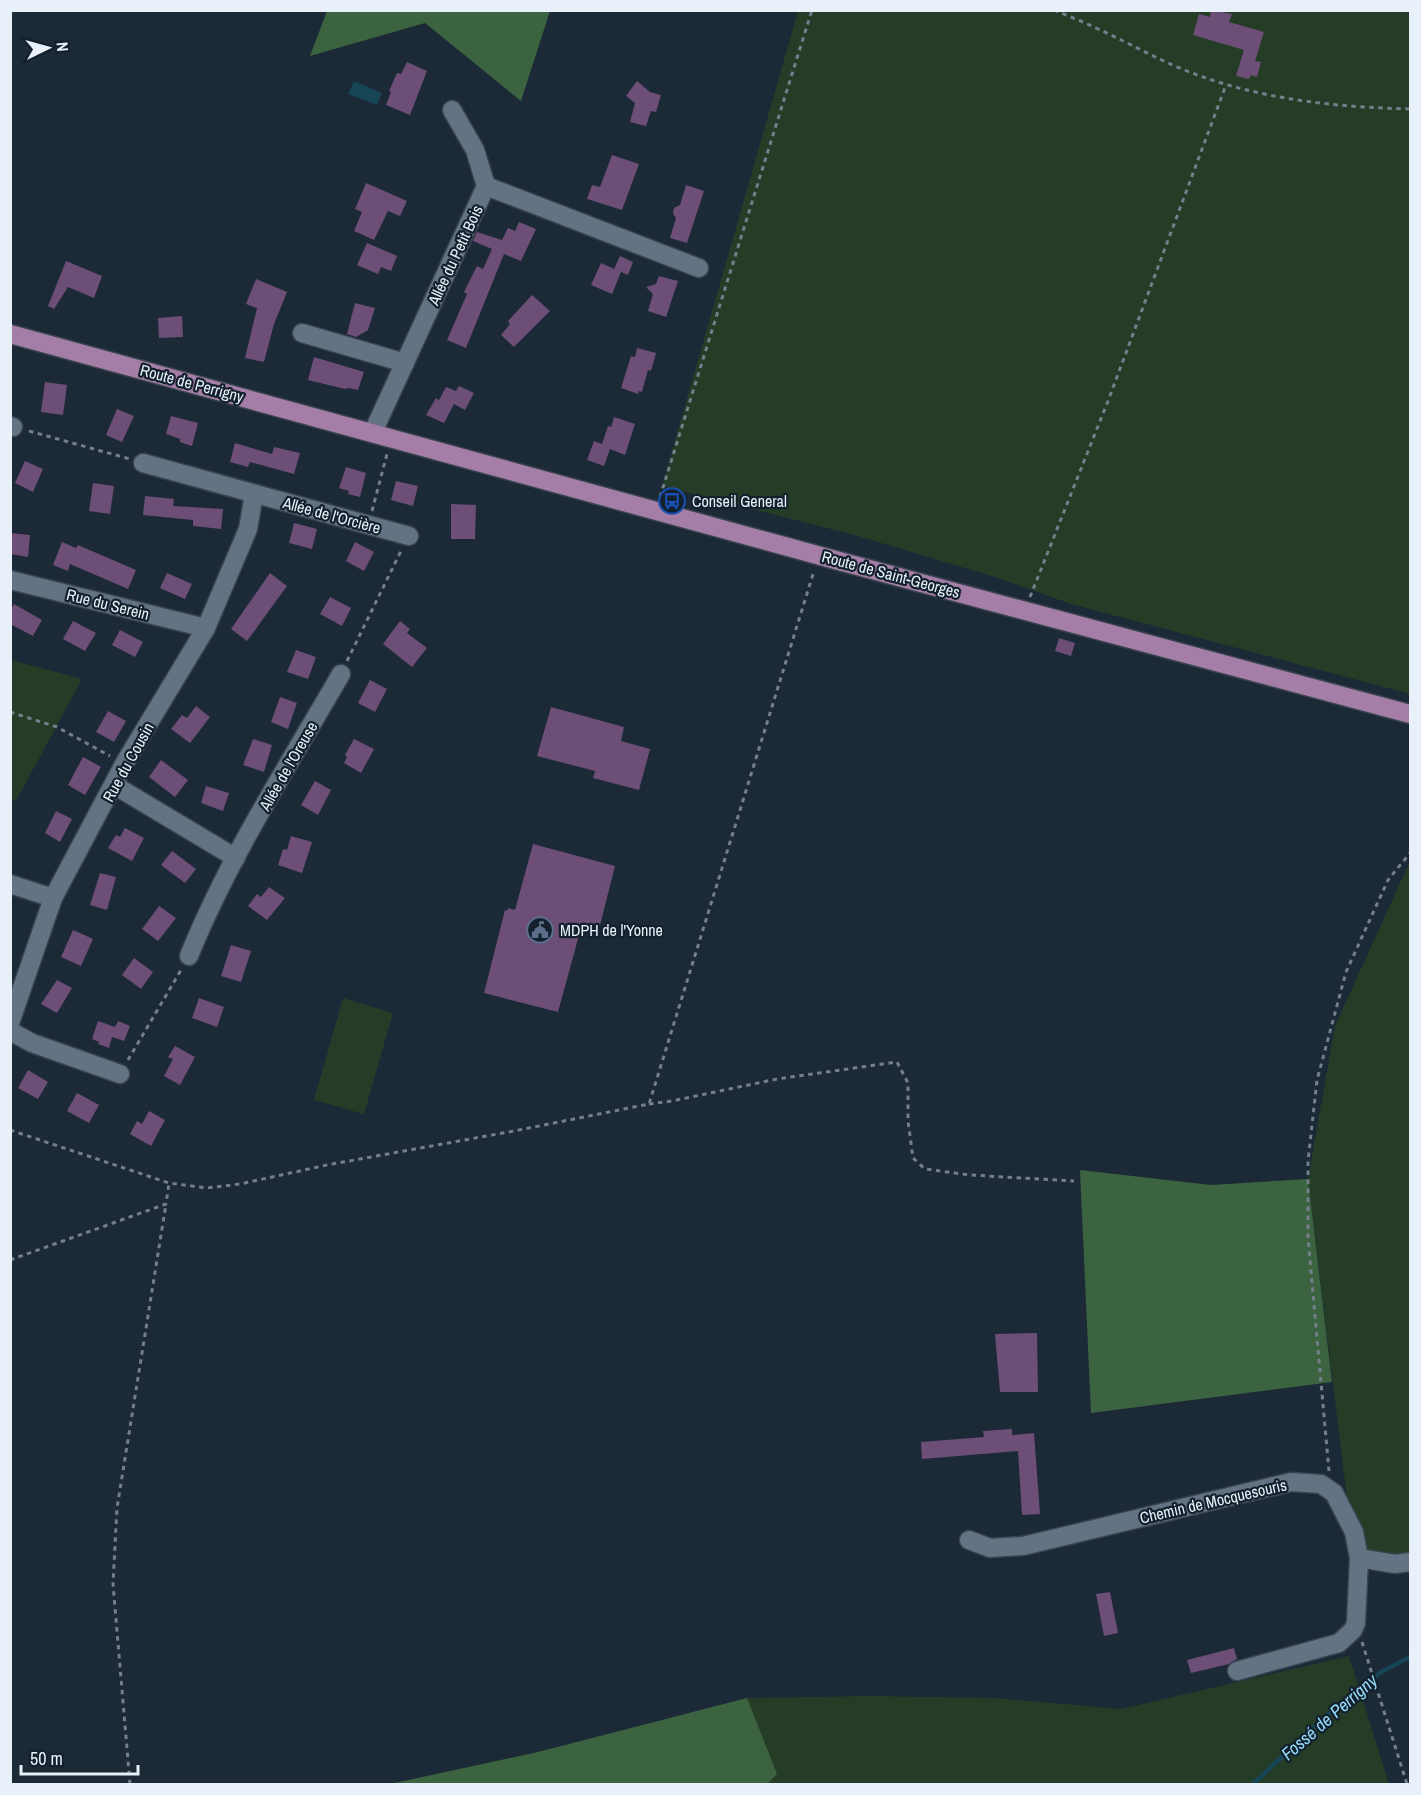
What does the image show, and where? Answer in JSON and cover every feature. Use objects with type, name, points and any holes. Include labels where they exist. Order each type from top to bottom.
[{"type":"main road","name":"Route de Perrigny","points":[[10,334],[373,432]]},
{"type":"main road","name":"Route de Saint-Georges","points":[[373,432],[1410,714]]},
{"type":"street","points":[[452,110],[475,150],[486,186]]},
{"type":"street","name":"Allée du Petit Bois","points":[[373,432],[486,186],[699,268]]},
{"type":"street","points":[[302,333],[405,363]]},
{"type":"street","name":"Allée de l'Orcière","points":[[143,463],[409,536]]},
{"type":"street","points":[[206,628],[248,529],[254,494]]},
{"type":"street","name":"Rue du Serein","points":[[10,580],[206,628]]},
{"type":"street","name":"Rue du Cousin","points":[[10,1023],[53,898],[124,764],[206,628]]},
{"type":"street","name":"Allée de l'Oreuse","points":[[189,956],[208,911],[236,858],[341,674]]},
{"type":"street","points":[[114,785],[236,858]]},
{"type":"street","points":[[10,884],[53,898]]},
{"type":"street","points":[[10,1031],[32,1043],[120,1074]]},
{"type":"street","name":"Chemin de Mocquesouris","points":[[969,1540],[990,1548],[1023,1546],[1291,1482],[1321,1484],[1330,1490]]},
{"type":"street","points":[[1237,1671],[1339,1643],[1353,1630],[1356,1623],[1359,1558],[1354,1532],[1334,1493],[1330,1490]]},
{"type":"street","points":[[1359,1558],[1395,1564],[1410,1562]]},
{"type":"path","points":[[656,510],[812,10]]},
{"type":"path","points":[[1054,10],[1095,27],[1181,69],[1226,85],[1281,98],[1373,108],[1410,109]]},
{"type":"path","points":[[1023,609],[1030,597],[1108,401],[1226,85]]},
{"type":"path","points":[[12,426],[143,463]]},
{"type":"path","points":[[368,525],[392,437]]},
{"type":"path","points":[[341,674],[409,536]]},
{"type":"path","points":[[649,1104],[819,555]]},
{"type":"path","points":[[10,712],[57,727],[124,764]]},
{"type":"path","points":[[1330,1490],[1308,1238],[1308,1161],[1317,1080],[1346,972],[1388,880],[1410,853]]},
{"type":"path","points":[[120,1074],[189,956]]},
{"type":"path","points":[[10,1130],[169,1183],[207,1188],[240,1184],[327,1165],[672,1101],[777,1079],[897,1062],[908,1083],[908,1121],[913,1158],[925,1169],[970,1175],[1074,1180]]},
{"type":"path","points":[[130,1785],[113,1584],[117,1508],[169,1183]]},
{"type":"path","points":[[10,1260],[166,1204]]},
{"type":"path","points":[[1356,1623],[1407,1785]]},
{"type":"green space","points":[[327,10],[550,11],[521,101],[425,23],[310,56]]},
{"type":"green space","points":[[798,11],[1410,11],[1410,694],[1071,604],[995,577],[858,536],[662,486]]},
{"type":"green space","points":[[11,660],[82,679],[16,801],[10,799]]},
{"type":"green space","points":[[1410,861],[1410,1559],[1353,1547],[1308,1179],[1335,1026]]},
{"type":"green space","points":[[343,998],[393,1013],[364,1114],[314,1100]]},
{"type":"green space","points":[[1080,1170],[1211,1185],[1308,1179],[1332,1382],[1091,1413]]},
{"type":"green space","points":[[1349,1656],[1389,1784],[767,1784],[776,1774],[747,1698],[872,1696],[995,1698],[1121,1709]]},
{"type":"green space","points":[[747,1698],[777,1774],[767,1784],[390,1784],[538,1752]]},
{"type":"water","points":[[354,81],[382,93],[377,105],[348,94]]},
{"type":"building","points":[[1211,10],[1232,14],[1229,22],[1264,32],[1255,61],[1261,62],[1257,77],[1251,75],[1249,79],[1236,76],[1244,50],[1193,35],[1199,14],[1210,17]]},
{"type":"building","points":[[407,62],[427,71],[410,115],[386,105],[397,73],[401,74]]},
{"type":"building","points":[[637,81],[650,92],[661,95],[656,112],[651,111],[646,126],[630,122],[635,103],[626,96]]},
{"type":"building","points":[[612,155],[639,164],[622,210],[587,199],[592,185],[600,187]]},
{"type":"building","points":[[366,183],[407,201],[400,216],[388,211],[374,240],[354,231],[362,212],[355,209]]},
{"type":"building","points":[[686,185],[704,191],[687,243],[670,238],[676,218],[673,213],[674,208],[680,205]]},
{"type":"building","points":[[519,222],[536,229],[521,261],[504,254],[466,348],[447,340],[467,294],[464,292],[477,266],[483,269],[492,249],[473,241],[477,232],[502,240],[508,228],[515,231]]},
{"type":"building","points":[[367,243],[397,256],[391,271],[381,267],[378,274],[357,265]]},
{"type":"building","points":[[620,256],[633,262],[628,275],[614,269]]},
{"type":"building","points":[[66,261],[102,276],[94,298],[68,287],[54,309],[48,306]]},
{"type":"building","points":[[601,263],[621,272],[612,294],[591,285]]},
{"type":"building","points":[[659,276],[678,281],[666,317],[648,311],[653,294],[646,287],[656,284]]},
{"type":"building","points":[[256,279],[287,292],[274,324],[264,362],[245,358],[257,308],[246,304]]},
{"type":"building","points":[[532,295],[550,311],[514,347],[501,335],[510,324],[508,321]]},
{"type":"building","points":[[355,303],[375,308],[368,330],[356,337],[347,334]]},
{"type":"building","points":[[182,316],[183,337],[159,338],[158,318]]},
{"type":"building","points":[[637,348],[656,353],[642,392],[639,391],[638,394],[621,388],[631,356],[635,357]]},
{"type":"building","points":[[314,357],[364,372],[358,390],[308,380]]},
{"type":"building","points":[[45,382],[67,385],[63,415],[41,412]]},
{"type":"building","points":[[459,386],[474,393],[465,410],[454,404],[444,423],[426,415],[436,398],[439,400],[446,387],[456,391]]},
{"type":"building","points":[[117,409],[134,416],[122,442],[106,435]]},
{"type":"building","points":[[171,416],[198,423],[192,446],[166,434]]},
{"type":"building","points":[[614,417],[635,424],[625,455],[610,449],[604,466],[587,460],[594,441],[602,444],[608,426],[611,427]]},
{"type":"building","points":[[235,443],[272,454],[274,447],[300,453],[294,474],[250,462],[248,467],[230,462]]},
{"type":"building","points":[[25,461],[43,469],[33,492],[15,483]]},
{"type":"building","points":[[346,467],[366,473],[360,497],[348,494],[349,491],[339,488]]},
{"type":"building","points":[[396,481],[418,486],[413,506],[391,500]]},
{"type":"building","points":[[93,483],[114,486],[110,514],[89,511]]},
{"type":"building","points":[[145,496],[174,499],[173,506],[223,509],[221,529],[193,526],[193,520],[143,515]]},
{"type":"building","points":[[451,504],[476,505],[475,539],[451,539]]},
{"type":"building","points":[[294,523],[317,529],[312,549],[289,543]]},
{"type":"building","points":[[10,533],[30,535],[28,557],[10,554]]},
{"type":"building","points":[[62,542],[76,548],[78,545],[136,570],[128,589],[70,564],[68,571],[53,565]]},
{"type":"building","points":[[355,542],[374,552],[364,571],[346,561]]},
{"type":"building","points":[[167,573],[192,584],[185,599],[160,588]]},
{"type":"building","points":[[270,573],[287,586],[247,641],[231,629]]},
{"type":"building","points":[[330,597],[351,608],[342,626],[320,614]]},
{"type":"building","points":[[14,604],[42,620],[33,636],[10,624],[10,611]]},
{"type":"building","points":[[73,621],[96,633],[85,651],[63,639]]},
{"type":"building","points":[[400,621],[410,629],[407,633],[427,648],[412,667],[383,644]]},
{"type":"building","points":[[120,630],[143,642],[135,657],[112,645]]},
{"type":"building","points":[[1059,638],[1075,643],[1071,656],[1055,651]]},
{"type":"building","points":[[296,650],[316,657],[308,679],[287,672]]},
{"type":"building","points":[[370,680],[387,689],[375,712],[358,703]]},
{"type":"building","points":[[280,697],[297,703],[288,729],[271,722]]},
{"type":"building","points":[[196,706],[210,717],[190,743],[171,729],[182,715],[187,718]]},
{"type":"building","points":[[551,707],[624,727],[621,741],[650,749],[639,790],[593,778],[595,771],[537,756]]},
{"type":"building","points":[[108,711],[126,721],[114,742],[96,732]]},
{"type":"building","points":[[253,739],[272,745],[264,772],[243,765]]},
{"type":"building","points":[[354,739],[374,749],[361,773],[344,763],[347,757],[345,755]]},
{"type":"building","points":[[83,757],[101,767],[85,795],[68,785]]},
{"type":"building","points":[[161,760],[188,780],[175,797],[149,777]]},
{"type":"building","points":[[315,781],[331,790],[318,815],[301,805]]},
{"type":"building","points":[[206,786],[229,793],[223,811],[201,803]]},
{"type":"building","points":[[56,811],[72,819],[60,842],[45,833]]},
{"type":"building","points":[[125,828],[144,838],[132,861],[108,848],[116,835],[120,837]]},
{"type":"building","points":[[291,836],[312,842],[302,873],[278,865],[283,849],[287,850]]},
{"type":"building","name":"MDPH de l'Yonne","points":[[533,844],[615,866],[598,933],[581,928],[558,1012],[484,993],[505,910],[507,911],[508,908],[515,910]]},
{"type":"building","points":[[172,851],[196,869],[185,883],[161,865]]},
{"type":"building","points":[[100,873],[116,877],[107,910],[90,905]]},
{"type":"building","points":[[269,887],[285,898],[267,920],[248,906],[257,894],[261,897]]},
{"type":"building","points":[[159,906],[176,918],[158,941],[142,929]]},
{"type":"building","points":[[73,930],[93,939],[81,966],[61,957]]},
{"type":"building","points":[[231,945],[251,951],[241,982],[221,976]]},
{"type":"building","points":[[134,958],[153,972],[141,989],[122,975]]},
{"type":"building","points":[[57,980],[72,988],[57,1013],[41,1004]]},
{"type":"building","points":[[199,998],[224,1007],[217,1027],[192,1018]]},
{"type":"building","points":[[98,1021],[115,1027],[118,1021],[130,1026],[124,1041],[112,1037],[109,1048],[98,1044],[99,1042],[92,1039]]},
{"type":"building","points":[[175,1046],[195,1057],[180,1085],[164,1076],[173,1059],[168,1057]]},
{"type":"building","points":[[28,1070],[48,1082],[38,1099],[18,1088]]},
{"type":"building","points":[[77,1093],[99,1105],[89,1123],[67,1111]]},
{"type":"building","points":[[149,1111],[165,1120],[151,1146],[130,1134],[137,1121],[142,1124]]},
{"type":"building","points":[[1037,1333],[1038,1392],[1000,1392],[995,1334]]},
{"type":"building","points":[[1012,1429],[1012,1435],[1034,1433],[1040,1514],[1022,1515],[1018,1451],[922,1459],[921,1442],[984,1437],[983,1431]]},
{"type":"building","points":[[1110,1592],[1118,1633],[1104,1636],[1096,1594]]},
{"type":"building","points":[[1234,1648],[1237,1659],[1229,1664],[1191,1673],[1187,1660]]},
{"type":"waterway","name":"Fossé de Perrigny","points":[[1253,1784],[1326,1716],[1381,1672],[1410,1657]]},
{"type":"place","name":"Conseil General","points":[[672,501]]},
{"type":"place","name":"MDPH de l'Yonne","points":[[540,930]]}]
